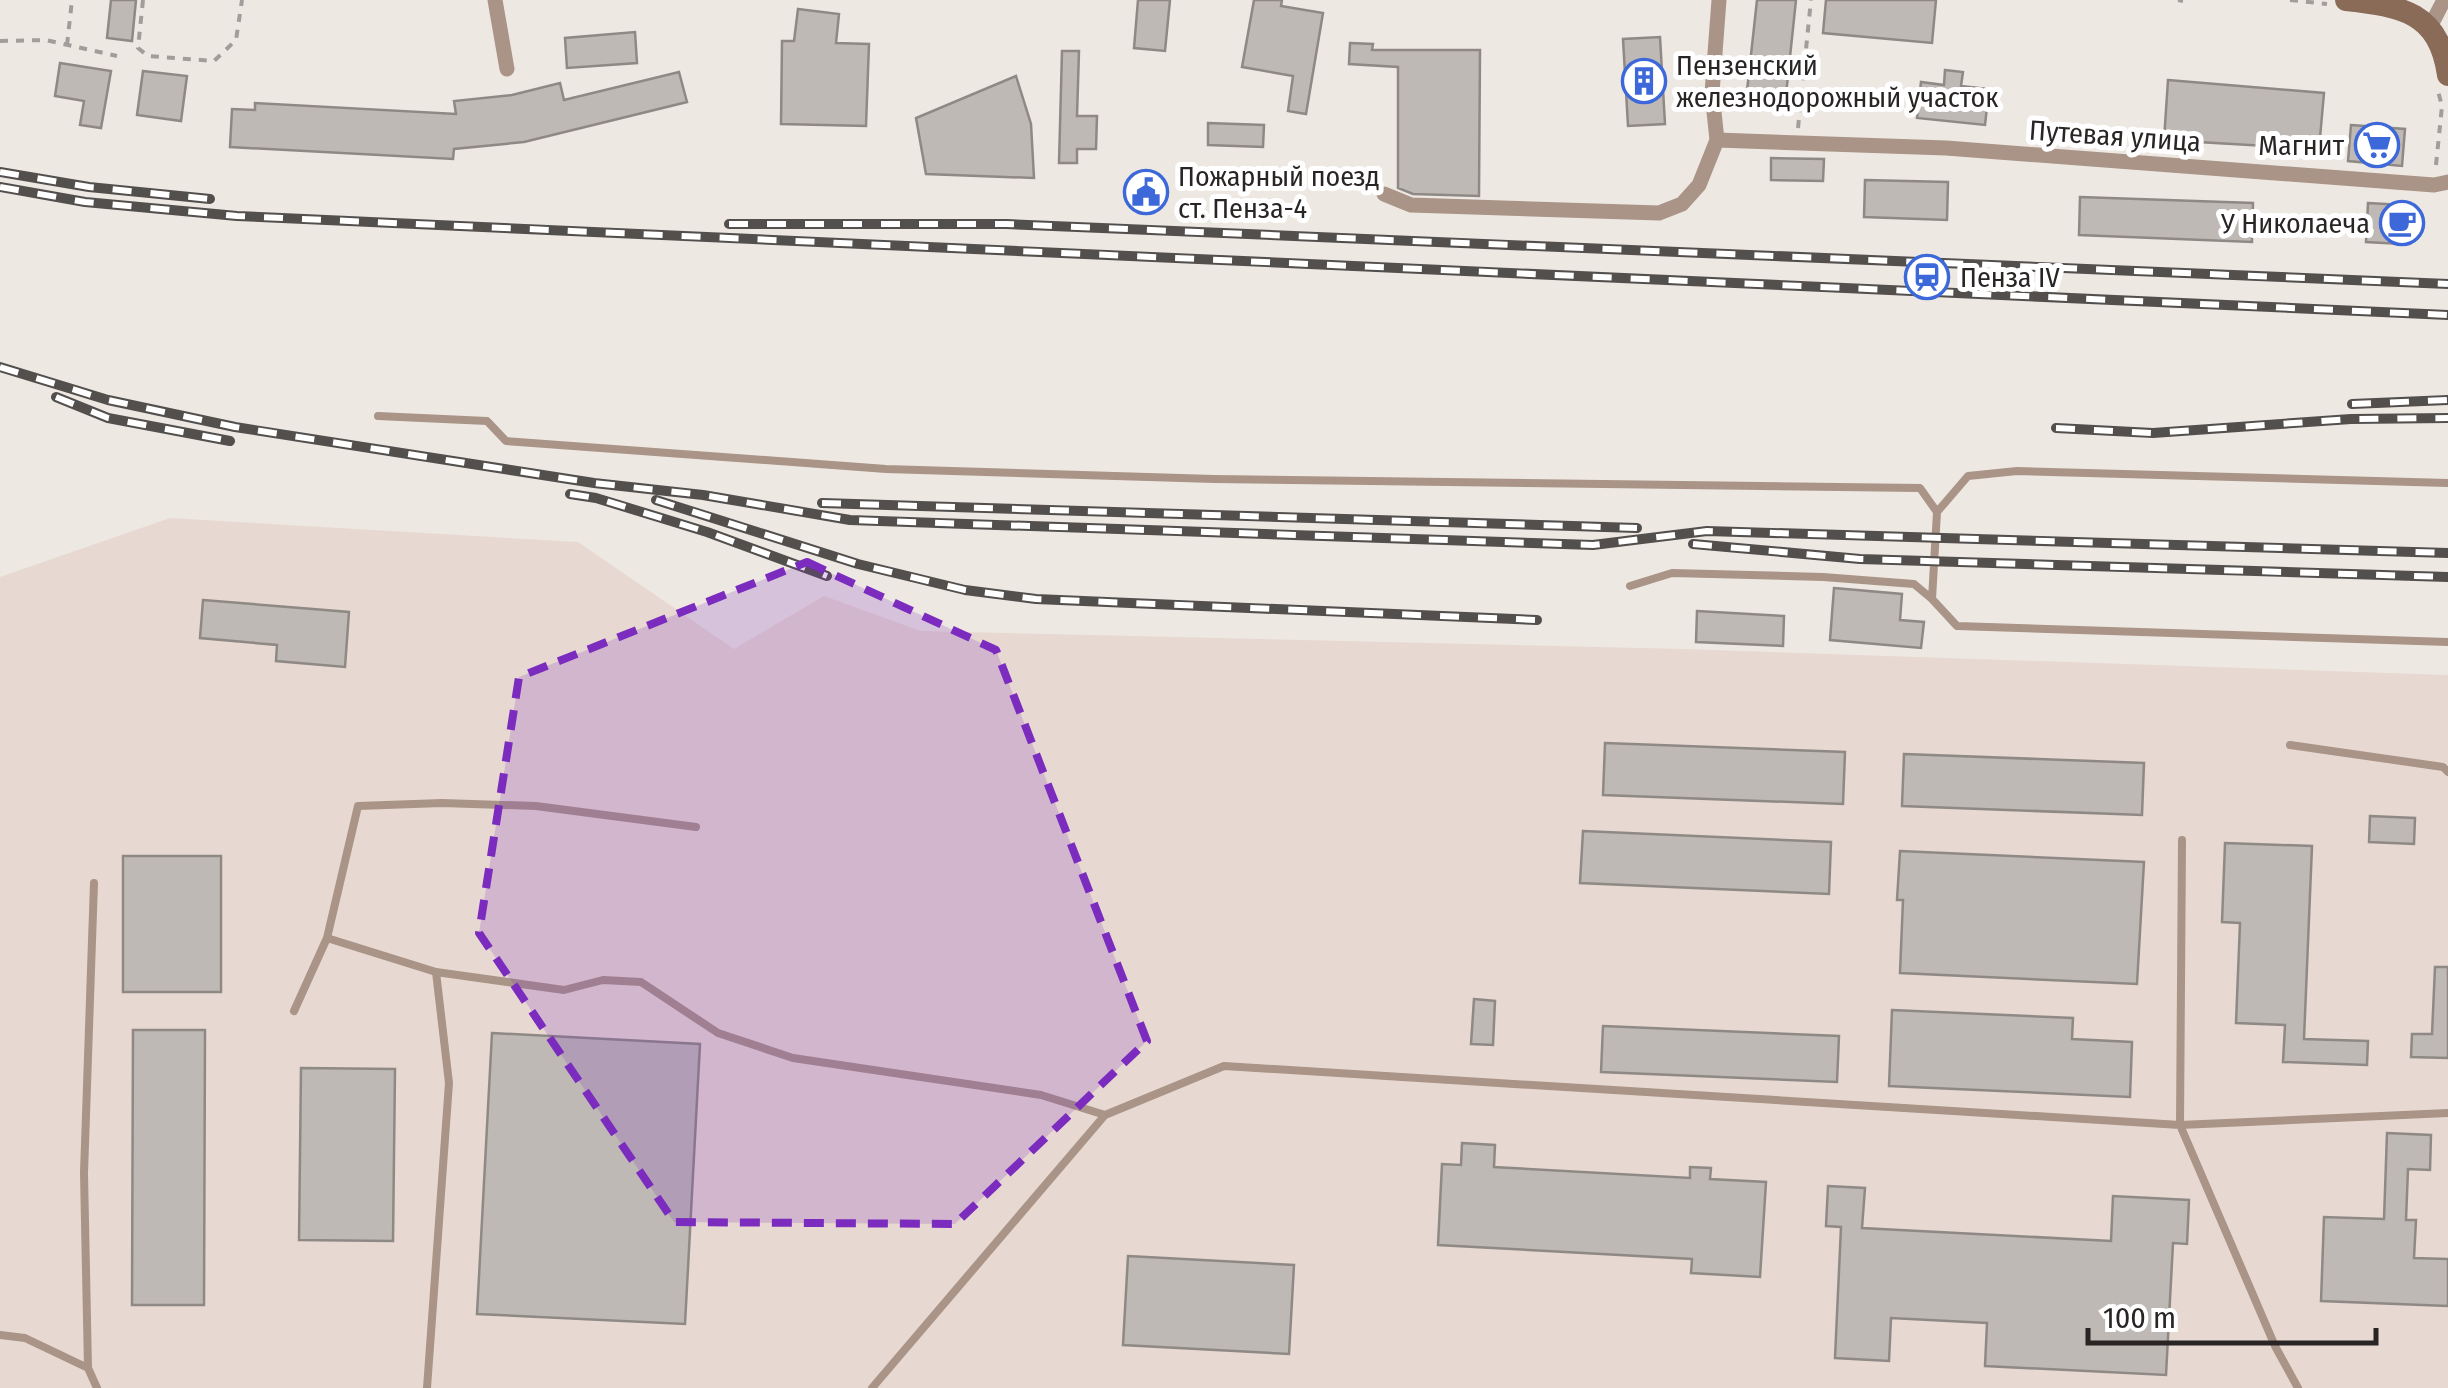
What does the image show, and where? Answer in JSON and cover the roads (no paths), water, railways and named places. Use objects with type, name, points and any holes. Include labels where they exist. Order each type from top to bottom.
[{"type":"main road","points":[[2346,0],[2398,7],[2418,15],[2446,56],[2443,83]]},
{"type":"street","points":[[496,0],[508,68]]},
{"type":"street","points":[[1384,194],[1410,205],[1659,213],[1682,204],[1699,184],[1716,140],[1712,94],[1719,0]]},
{"type":"street","points":[[2430,28],[2444,0]]},
{"type":"street","name":"Путевая улица","points":[[1716,140],[1946,148],[2441,184]]},
{"type":"lane","points":[[378,416],[488,420],[506,440],[886,469],[1214,479],[1920,488],[1937,512]]},
{"type":"lane","points":[[1932,599],[1937,512],[1968,476],[2016,471],[2448,482]]},
{"type":"lane","points":[[1630,586],[1672,574],[1822,577],[1914,584],[1957,626],[2448,642]]},
{"type":"lane","points":[[2290,744],[2443,766],[2448,772]]},
{"type":"lane","points":[[294,1012],[327,938],[358,806],[536,806],[696,827]]},
{"type":"lane","points":[[2182,840],[2180,1126],[2274,1346],[2298,1388]]},
{"type":"lane","points":[[94,883],[84,1173],[88,1368],[98,1388]]},
{"type":"lane","points":[[327,938],[436,972],[564,990],[603,980],[640,982],[718,1033],[793,1058],[1040,1095],[1105,1115]]},
{"type":"lane","points":[[427,1388],[449,1083],[436,972]]},
{"type":"lane","points":[[872,1388],[1105,1115],[1224,1066],[2180,1126],[2448,1113]]},
{"type":"lane","points":[[0,1336],[25,1338],[88,1368]]},
{"type":"railway","points":[[0,172],[89,187],[210,199]]},
{"type":"railway","points":[[0,187],[85,202],[237,216],[2448,315]]},
{"type":"railway","points":[[729,224],[1006,224],[2448,284]]},
{"type":"railway","points":[[0,367],[108,400],[235,427],[850,520],[1593,545],[1707,531],[2448,553]]},
{"type":"railway","points":[[56,397],[108,418],[230,441]]},
{"type":"railway","points":[[2352,404],[2448,400]]},
{"type":"railway","points":[[2056,428],[2153,433],[2351,419],[2448,418]]},
{"type":"railway","points":[[570,494],[596,498],[707,532],[827,576]]},
{"type":"railway","points":[[656,500],[858,564],[965,590],[1036,599],[1537,620]]},
{"type":"railway","points":[[822,503],[1637,528]]},
{"type":"railway","points":[[1693,544],[1860,559],[2448,577]]},
{"type":"place","name":"Пензенский железнодорожный участок","points":[[1644,81]]},
{"type":"place","name":"Магнит","points":[[2377,145]]},
{"type":"place","name":"Пожарный поезд ст. Пенза-4","points":[[1146,192]]},
{"type":"place","name":"У Николаеча","points":[[2402,223]]},
{"type":"place","name":"Пенза IV","points":[[1927,277]]}]
